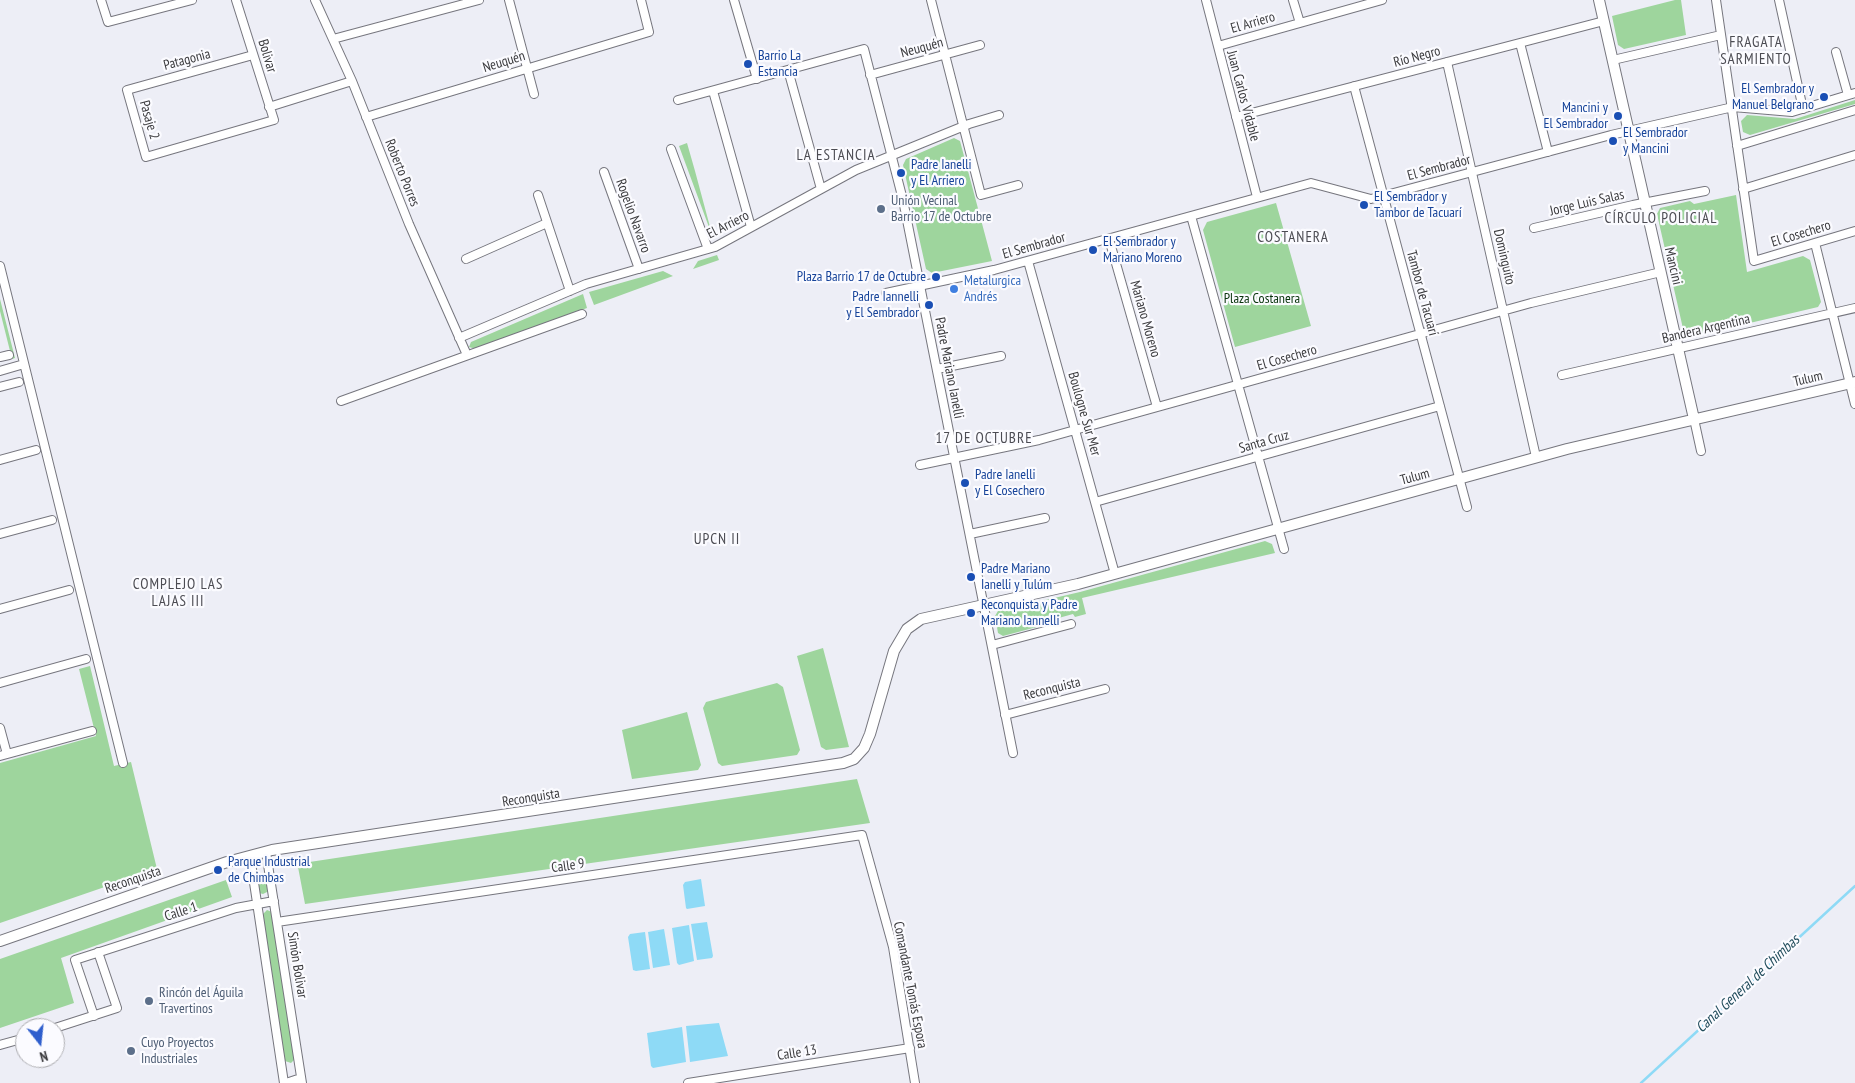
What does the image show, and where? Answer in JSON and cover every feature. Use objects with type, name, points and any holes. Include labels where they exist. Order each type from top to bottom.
[{"type":"street","points":[[101,0],[108,22],[192,0]]},
{"type":"street","name":"Bolivar","points":[[236,0],[274,120]]},
{"type":"street","name":"Roberto Porres","points":[[315,0],[352,81],[409,224],[467,355]]},
{"type":"street","points":[[332,39],[479,0]]},
{"type":"street","points":[[509,0],[534,94]]},
{"type":"street","name":"Neuquén","points":[[366,116],[649,32],[641,0]]},
{"type":"street","points":[[734,0],[757,79]]},
{"type":"street","points":[[931,0],[982,195],[1018,185]]},
{"type":"street","name":"Juan Carlos Vidable","points":[[1206,0],[1257,198]]},
{"type":"street","points":[[1293,0],[1300,23]]},
{"type":"street","name":"El Arriero","points":[[1218,46],[1382,0]]},
{"type":"street","name":"Mancini","points":[[1599,0],[1701,451]]},
{"type":"street","points":[[1716,0],[1743,189],[1855,155]]},
{"type":"street","points":[[1779,0],[1803,109]]},
{"type":"street","name":"Río Negro","points":[[1236,117],[1604,21]]},
{"type":"street","points":[[1613,60],[1721,35]]},
{"type":"street","points":[[1520,43],[1548,152]]},
{"type":"street","name":"Neuquén","points":[[870,75],[980,45]]},
{"type":"street","name":"Padre Mariano Ianelli","points":[[788,70],[864,49],[903,200],[1013,753]]},
{"type":"street","points":[[1836,52],[1852,94]]},
{"type":"street","name":"Patagonia","points":[[127,90],[253,55]]},
{"type":"street","name":"Dominguito","points":[[1448,62],[1536,458]]},
{"type":"street","points":[[678,100],[788,70],[821,189]]},
{"type":"street","points":[[269,107],[352,81]]},
{"type":"street","name":"Tambor de Tacuarí","points":[[1354,86],[1467,506]]},
{"type":"street","name":"Pasaje 2","points":[[127,90],[146,157],[274,120]]},
{"type":"street","points":[[713,91],[751,227]]},
{"type":"street","name":"El Sembrador","points":[[886,293],[994,270],[1311,183],[1371,198],[1629,131],[1731,108],[1792,112],[1852,94]]},
{"type":"street","points":[[1737,146],[1855,110]]},
{"type":"street","name":"El Arriero","points":[[459,338],[586,284],[715,247],[856,170],[964,126],[999,115]]},
{"type":"street","points":[[672,149],[708,249]]},
{"type":"street","name":"Rogelio Navarro","points":[[604,172],[639,269]]},
{"type":"street","name":"El Cosechero","points":[[1743,189],[1754,261],[1855,231]]},
{"type":"street","name":"Jorge Luis Salas","points":[[1534,228],[1705,191]]},
{"type":"street","points":[[538,195],[570,290]]},
{"type":"street","points":[[1191,216],[1284,550]]},
{"type":"street","points":[[466,259],[547,223]]},
{"type":"street","name":"Mariano Moreno","points":[[1109,238],[1157,407]]},
{"type":"street","points":[[1816,243],[1852,383],[1855,404]]},
{"type":"street","name":"Boulogne Sur Mer","points":[[1028,261],[1115,574]]},
{"type":"street","points":[[0,266],[123,763]]},
{"type":"street","name":"El Cosechero","points":[[920,465],[1039,440],[1503,310],[1661,272]]},
{"type":"street","name":"Bandera Argentina","points":[[1562,375],[1855,308]]},
{"type":"street","points":[[340,401],[582,314]]},
{"type":"street","points":[[0,357],[9,354]]},
{"type":"street","points":[[937,369],[1001,356]]},
{"type":"street","points":[[0,371],[24,364]]},
{"type":"street","points":[[0,387],[19,382]]},
{"type":"street","name":"Tulum","points":[[984,604],[1078,584],[1536,458],[1852,383]]},
{"type":"street","name":"Santa Cruz","points":[[1095,502],[1440,406]]},
{"type":"street","points":[[0,460],[36,450]]},
{"type":"street","points":[[970,534],[1045,518]]},
{"type":"street","points":[[0,534],[52,520]]},
{"type":"street","points":[[0,609],[69,590]]},
{"type":"street","name":"Reconquista","points":[[0,941],[210,868],[266,852],[843,763],[858,755],[867,742],[892,657],[907,628],[920,619],[984,604]]},
{"type":"street","points":[[992,645],[1071,624]]},
{"type":"street","points":[[0,683],[86,659]]},
{"type":"street","name":"Reconquista","points":[[1005,715],[1105,690]]},
{"type":"street","points":[[0,728],[3,755],[92,731]]},
{"type":"street","name":"Calle 9","points":[[277,922],[862,835]]},
{"type":"street","name":"Comandante Tomás Espora","points":[[862,835],[893,947],[915,1083]]},
{"type":"street","name":"Simón Bolivar","points":[[266,852],[302,1080]]},
{"type":"street","points":[[250,856],[285,1083],[302,1080]]},
{"type":"street","name":"Calle 1","points":[[94,1016],[75,960],[236,908],[274,901]]},
{"type":"street","points":[[65,1025],[117,1008],[98,952]]},
{"type":"street","points":[[0,1046],[15,1041]]},
{"type":"street","name":"Calle 13","points":[[688,1083],[910,1048]]},
{"type":"green space","points":[[1681,0],[1686,35],[1624,49],[1618,45],[1612,16]]},
{"type":"green space","points":[[1855,100],[1855,104],[1750,135],[1743,132],[1741,121],[1747,115],[1795,119]]},
{"type":"green space","points":[[954,138],[960,141],[992,261],[932,273],[926,269],[903,165],[906,159]]},
{"type":"green space","points":[[687,143],[695,171],[713,238],[679,146]]},
{"type":"green space","points":[[1736,195],[1747,272],[1803,256],[1810,260],[1821,302],[1818,307],[1690,337],[1684,333],[1657,214],[1660,208],[1690,201],[1694,204]]},
{"type":"green space","name":"Plaza Costanera","points":[[1276,203],[1311,326],[1235,347],[1203,230],[1207,222]]},
{"type":"green space","points":[[717,255],[719,260],[693,269],[698,261]]},
{"type":"green space","points":[[663,271],[673,276],[594,305],[589,292]]},
{"type":"green space","points":[[583,294],[587,308],[476,349],[469,347],[471,342]]},
{"type":"green space","points":[[0,299],[15,358],[12,359],[0,311]]},
{"type":"green space","points":[[1265,541],[1272,544],[1275,553],[1082,598],[1086,614],[1075,617],[1073,614],[1055,619],[1052,623],[1003,636],[998,633],[995,616],[998,611],[1080,592]]},
{"type":"green space","points":[[823,648],[849,747],[826,750],[821,747],[797,656]]},
{"type":"green space","points":[[90,666],[114,766],[131,762],[157,869],[0,923],[0,763],[96,736],[79,669]]},
{"type":"green space","points":[[777,683],[783,687],[800,750],[797,755],[722,766],[718,763],[703,708],[706,702]]},
{"type":"green space","points":[[687,712],[701,765],[698,770],[632,779],[622,730]]},
{"type":"green space","points":[[857,779],[870,823],[305,904],[298,867],[303,863]]},
{"type":"green space","points":[[263,875],[266,877],[269,891],[263,894],[259,893],[257,877]]},
{"type":"green space","points":[[226,880],[232,897],[61,958],[74,1003],[30,1018],[15,1018],[15,1023],[0,1028],[0,959]]},
{"type":"green space","points":[[267,910],[272,912],[295,1059],[291,1063],[285,1061],[262,915]]},
{"type":"water","points":[[701,879],[705,906],[687,909],[683,885],[685,882]]},
{"type":"water","points":[[707,922],[713,956],[712,958],[697,960],[691,924]]},
{"type":"water","points":[[689,925],[694,961],[679,965],[677,963],[672,928]]},
{"type":"water","points":[[664,929],[670,965],[653,968],[648,932]]},
{"type":"water","points":[[645,932],[650,969],[636,971],[633,970],[628,937],[630,934]]},
{"type":"water","points":[[719,1023],[728,1056],[690,1062],[686,1026]]},
{"type":"water","points":[[682,1027],[686,1062],[653,1068],[651,1066],[647,1033]]},
{"type":"waterway","name":"Canal General de Chimbas","points":[[1641,1083],[1855,886]]},
{"type":"place","name":"Barrio La Estancia","points":[[748,64]]},
{"type":"place","name":"El Sembrador y Manuel Belgrano","points":[[1824,97]]},
{"type":"place","name":"Mancini y El Sembrador","points":[[1618,116]]},
{"type":"place","name":"El Sembrador y Mancini","points":[[1613,141]]},
{"type":"place","name":"Padre Ianelli y El Arriero","points":[[901,173]]},
{"type":"place","name":"El Sembrador y Tambor de Tacuarí","points":[[1364,205]]},
{"type":"place","name":"Unión Vecinal Barrio 17 de Octubre","points":[[881,209]]},
{"type":"place","name":"El Sembrador y Mariano Moreno","points":[[1093,250]]},
{"type":"place","name":"Plaza Barrio 17 de Octubre","points":[[936,277]]},
{"type":"place","name":"Metalurgica Andrés","points":[[954,289]]},
{"type":"place","name":"Padre Iannelli y El Sembrador","points":[[929,305]]},
{"type":"place","name":"Padre Ianelli y El Cosechero","points":[[965,483]]},
{"type":"place","name":"Padre Mariano Ianelli y Tulúm","points":[[971,577]]},
{"type":"place","name":"Reconquista y Padre Mariano Iannelli","points":[[971,613]]},
{"type":"place","name":"Parque Industrial de Chimbas","points":[[218,870]]},
{"type":"place","name":"Rincón del Águila Travertinos","points":[[149,1001]]},
{"type":"place","name":"Cuyo Proyectos Industriales","points":[[131,1051]]},
{"type":"district","name":"FRAGATA SARMIENTO","points":[[1756,52]]},
{"type":"district","name":"LA ESTANCIA","points":[[836,156]]},
{"type":"district","name":"CÍRCULO POLICIAL","points":[[1661,219]]},
{"type":"district","name":"COSTANERA","points":[[1293,238]]},
{"type":"district","name":"17 DE OCTUBRE","points":[[984,439]]},
{"type":"district","name":"UPCN II","points":[[717,540]]},
{"type":"district","name":"COMPLEJO LAS LAJAS III","points":[[178,594]]}]
